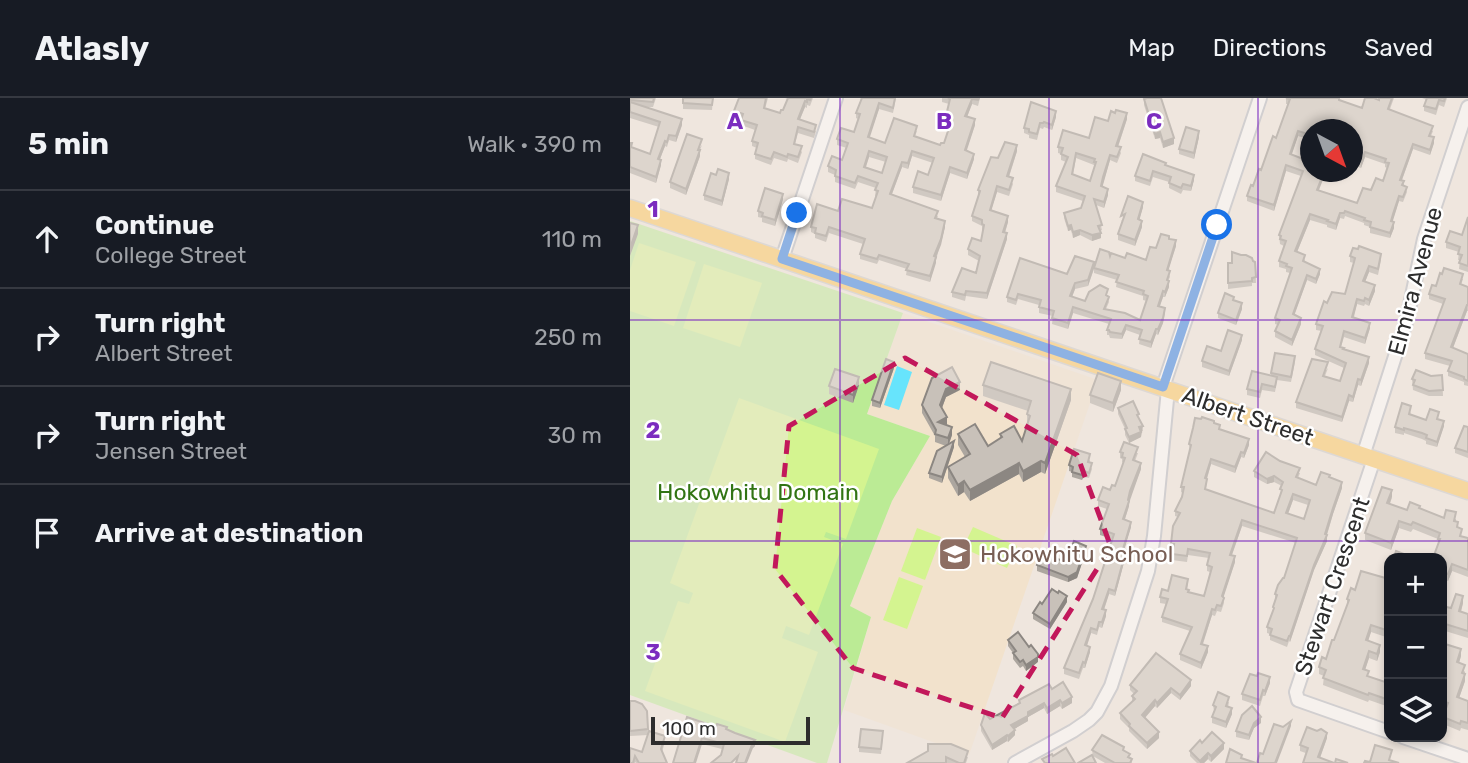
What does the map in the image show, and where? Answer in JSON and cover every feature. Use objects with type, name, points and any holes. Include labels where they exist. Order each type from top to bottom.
[{"type":"main road","name":"Albert Street","points":[[630,208],[1468,491]]},
{"type":"street","points":[[782,259],[836,98]]},
{"type":"street","points":[[1015,763],[1088,720],[1097,712],[1111,686],[1148,572],[1154,536],[1166,388],[1260,98]]},
{"type":"street","name":"Elmira Avenue","points":[[1369,457],[1407,319],[1424,239],[1468,107]]},
{"type":"street","name":"Stewart Crescent","points":[[1369,457],[1296,692],[1298,700],[1384,730]]},
{"type":"street","points":[[1418,742],[1468,759]]},
{"type":"highlighted area","points":[[905,358],[1077,455],[1111,547],[1002,718],[853,668],[775,569],[789,426]]},
{"type":"shaded area","name":"Hokowhitu School","points":[[903,313],[1098,380],[969,755],[844,710],[871,617],[850,606],[892,501],[930,436],[867,414]]},
{"type":"green space","name":"Hokowhitu Domain","points":[[630,221],[903,313],[867,414],[930,436],[892,501],[850,606],[871,617],[827,763],[817,763],[630,695]]},
{"type":"green space","points":[[639,243],[696,262],[674,326],[630,311],[630,270]]},
{"type":"green space","points":[[704,264],[762,283],[740,347],[683,328]]},
{"type":"green space","points":[[739,398],[879,449],[846,539],[826,532],[824,537],[843,544],[809,635],[786,626],[782,638],[818,652],[785,742],[645,691],[678,601],[689,604],[693,593],[670,583],[703,493],[730,503],[732,498],[706,488]]},
{"type":"green space","points":[[973,527],[1017,546],[1007,568],[963,548]]},
{"type":"green space","points":[[917,528],[941,537],[925,580],[901,571]]},
{"type":"green space","points":[[899,577],[923,586],[907,629],[883,620]]},
{"type":"water","points":[[897,366],[912,372],[899,410],[884,405]]},
{"type":"building","points":[[630,98],[654,98],[653,102]]},
{"type":"building","points":[[683,98],[713,98],[712,105],[683,103]]},
{"type":"building","points":[[739,98],[766,98],[764,108],[780,113],[788,98],[811,98],[805,101],[798,119],[816,125],[814,132],[798,127],[794,144],[802,146],[798,157],[788,154],[787,157],[774,152],[771,159],[755,154],[758,143],[752,141],[757,125],[741,120],[743,114],[734,111]]},
{"type":"building","points":[[862,98],[895,98],[893,108],[879,103],[868,137],[885,143],[894,118],[917,126],[914,136],[940,145],[944,143],[950,125],[945,120],[950,99],[948,98],[979,98],[972,99],[965,116],[975,119],[965,150],[974,154],[967,173],[950,167],[941,195],[913,187],[918,171],[928,175],[934,158],[912,151],[908,163],[902,162],[890,194],[938,211],[935,218],[945,221],[930,276],[906,270],[909,264],[879,255],[877,259],[860,254],[865,239],[829,227],[826,236],[815,233],[816,228],[811,227],[817,204],[838,211],[842,199],[872,208],[878,183],[858,176],[855,183],[835,176],[836,170],[828,166],[832,156],[842,160],[848,143],[837,139],[841,128],[854,132],[860,114],[856,113]],"holes":[[[869,151],[887,157],[882,173],[864,167]]]},
{"type":"building","points":[[1161,98],[1174,138],[1163,142],[1160,132],[1155,134],[1144,99]]},
{"type":"building","points":[[1286,98],[1339,98],[1362,108],[1365,98],[1392,98],[1388,109],[1433,126],[1429,136],[1434,137],[1430,150],[1413,144],[1400,180],[1404,181],[1402,185],[1407,187],[1403,197],[1399,196],[1390,233],[1370,227],[1371,222],[1364,220],[1365,218],[1345,211],[1340,213],[1336,224],[1310,214],[1295,251],[1305,255],[1303,261],[1320,269],[1316,279],[1307,275],[1293,314],[1301,318],[1292,340],[1275,331],[1280,320],[1275,318],[1292,268],[1279,261],[1286,241],[1280,239],[1279,235],[1300,179],[1300,182],[1320,182],[1317,190],[1357,203],[1363,188],[1371,190],[1376,178],[1383,181],[1389,163],[1385,162],[1386,159],[1365,152],[1363,157],[1363,119],[1300,119],[1300,132],[1290,154],[1300,158],[1300,170],[1286,165],[1274,205],[1247,196],[1259,169],[1261,170],[1273,136],[1276,138],[1290,99]]},
{"type":"building","points":[[1427,98],[1445,98],[1444,101],[1439,100],[1436,109],[1424,106]]},
{"type":"building","points":[[630,102],[682,119],[676,136],[669,135],[667,142],[665,141],[658,159],[661,160],[656,177],[630,167],[630,143],[631,147],[650,154],[660,122],[630,112]]},
{"type":"building","points":[[1031,102],[1056,111],[1052,125],[1040,123],[1037,134],[1024,128]]},
{"type":"building","points":[[1116,110],[1127,113],[1116,146],[1121,147],[1117,157],[1110,155],[1103,177],[1101,186],[1108,189],[1104,202],[1094,199],[1102,225],[1098,226],[1101,233],[1092,235],[1080,230],[1073,232],[1064,213],[1081,208],[1085,196],[1056,186],[1068,157],[1061,154],[1063,148],[1058,147],[1063,130],[1089,138],[1095,117],[1108,121],[1111,111],[1115,113]],"holes":[[[1076,153],[1095,159],[1090,181],[1072,174]]]},
{"type":"building","points":[[1186,127],[1199,131],[1194,153],[1179,149]]},
{"type":"building","points":[[687,134],[702,139],[686,189],[670,182]]},
{"type":"building","points":[[1005,142],[1017,145],[1007,176],[1013,178],[1009,190],[997,186],[990,210],[1008,216],[1003,232],[1007,233],[987,293],[966,291],[965,295],[952,292],[962,268],[976,273],[980,256],[968,249],[972,238],[981,241],[984,225],[982,220],[972,216],[980,191],[978,190],[991,157],[998,158]]},
{"type":"building","points":[[1143,154],[1194,175],[1191,186],[1183,184],[1181,188],[1169,183],[1171,177],[1153,171],[1150,181],[1135,176]]},
{"type":"building","points":[[718,169],[729,173],[722,201],[704,195],[711,173],[716,175]]},
{"type":"building","points":[[765,188],[783,194],[775,220],[762,216],[763,213],[758,211]]},
{"type":"building","points":[[1128,196],[1143,202],[1138,219],[1142,221],[1135,240],[1118,234]]},
{"type":"building","points":[[1468,217],[1468,266],[1459,263],[1462,255],[1458,254],[1460,247],[1446,242],[1450,231],[1462,235]]},
{"type":"building","points":[[630,223],[638,225],[630,248]]},
{"type":"building","points":[[1161,234],[1176,240],[1167,270],[1170,271],[1169,281],[1158,306],[1165,308],[1163,318],[1151,342],[1139,339],[1142,330],[1126,325],[1122,334],[1110,332],[1107,330],[1111,319],[1073,307],[1068,323],[1052,318],[1054,311],[1039,307],[1041,300],[1018,294],[1016,300],[1007,297],[1020,258],[1067,274],[1075,256],[1094,262],[1088,280],[1075,283],[1070,296],[1085,301],[1089,292],[1100,285],[1108,289],[1106,295],[1109,297],[1104,309],[1125,313],[1140,320],[1148,296],[1143,294],[1144,291],[1116,282],[1119,275],[1094,268],[1100,249],[1109,252],[1110,256],[1111,253],[1125,258],[1127,253],[1146,260],[1150,247],[1156,248]]},
{"type":"building","points":[[1359,246],[1381,254],[1378,269],[1369,266],[1363,281],[1375,285],[1369,300],[1357,299],[1352,317],[1370,323],[1365,338],[1344,331],[1340,347],[1369,357],[1353,397],[1349,395],[1342,417],[1296,402],[1312,359],[1328,362],[1323,376],[1340,381],[1346,363],[1315,349],[1323,326],[1316,324],[1324,301],[1327,303],[1332,292],[1345,294],[1355,258],[1350,256],[1353,248],[1358,249]]},
{"type":"building","points":[[1232,252],[1246,255],[1255,262],[1256,277],[1252,278],[1252,281],[1228,283],[1228,263],[1232,263]]},
{"type":"building","points":[[1444,268],[1463,274],[1460,284],[1468,287],[1468,305],[1451,347],[1468,354],[1468,381],[1448,371],[1452,361],[1425,353],[1445,299],[1429,294]]},
{"type":"building","points":[[1225,293],[1242,303],[1236,320],[1218,313]]},
{"type":"building","points":[[1228,330],[1242,335],[1229,371],[1202,361],[1207,346],[1221,351]]},
{"type":"building","points":[[1275,353],[1295,356],[1291,377],[1271,373]]},
{"type":"building","points":[[886,359],[894,362],[880,403],[872,400]]},
{"type":"building","points":[[991,362],[1071,389],[1045,463],[1041,461],[1023,471],[1019,463],[970,490],[964,481],[958,485],[948,467],[970,454],[958,434],[975,424],[988,446],[1002,437],[1000,434],[1014,426],[1022,441],[1030,416],[1027,414],[1031,401],[983,385]]},
{"type":"building","points":[[952,367],[960,382],[946,389],[940,405],[947,417],[938,422],[952,427],[948,438],[935,434],[936,430],[922,405],[932,378]]},
{"type":"building","points":[[835,369],[859,377],[853,395],[829,386]]},
{"type":"building","points":[[1416,370],[1431,376],[1442,375],[1443,390],[1429,391],[1413,385],[1415,380],[1412,379]]},
{"type":"building","points":[[1252,371],[1277,377],[1275,387],[1262,384],[1260,392],[1247,389]]},
{"type":"building","points":[[1098,373],[1121,381],[1113,403],[1090,395]]},
{"type":"building","points":[[1133,401],[1143,426],[1139,427],[1141,432],[1129,437],[1118,408]]},
{"type":"building","points":[[1402,403],[1411,406],[1409,414],[1426,420],[1430,409],[1439,412],[1437,419],[1444,421],[1437,442],[1426,438],[1427,435],[1422,433],[1395,427]]},
{"type":"building","points":[[1202,417],[1214,421],[1220,425],[1219,429],[1249,439],[1235,467],[1211,459],[1205,478],[1205,489],[1274,513],[1283,482],[1274,476],[1267,479],[1254,471],[1266,452],[1280,461],[1300,468],[1296,477],[1316,485],[1321,472],[1342,482],[1325,534],[1327,535],[1287,641],[1270,635],[1272,629],[1267,627],[1278,585],[1284,578],[1297,538],[1242,520],[1230,555],[1235,556],[1222,596],[1224,598],[1221,606],[1217,605],[1215,610],[1212,609],[1201,644],[1208,646],[1201,663],[1180,654],[1192,627],[1162,617],[1168,599],[1160,597],[1162,589],[1168,591],[1172,575],[1188,579],[1188,592],[1204,596],[1212,567],[1207,565],[1210,553],[1188,549],[1187,556],[1172,554],[1174,544],[1171,544],[1173,526],[1180,513],[1175,511],[1182,497],[1184,487],[1181,487],[1195,418]],"holes":[[[1293,494],[1310,500],[1304,519],[1286,513]]]},
{"type":"building","points":[[1464,426],[1468,427],[1468,452],[1455,448]]},
{"type":"building","points":[[954,441],[942,477],[929,473],[937,451]]},
{"type":"building","points":[[1124,442],[1138,447],[1133,460],[1141,463],[1123,519],[1131,522],[1123,549],[1126,550],[1115,591],[1109,589],[1102,609],[1106,610],[1102,622],[1099,622],[1097,630],[1091,628],[1085,645],[1090,647],[1079,673],[1064,668],[1093,599],[1114,534],[1100,529],[1109,504],[1098,500],[1103,487],[1110,490],[1112,485],[1115,486],[1125,458],[1120,452]]},
{"type":"building","points":[[1074,449],[1090,454],[1088,462],[1092,463],[1089,473],[1084,471],[1082,475],[1072,472],[1073,467],[1069,465]]},
{"type":"building","points":[[1382,487],[1392,490],[1387,503],[1407,510],[1410,502],[1444,518],[1446,510],[1456,512],[1454,521],[1458,522],[1457,527],[1462,529],[1460,536],[1468,538],[1468,570],[1452,564],[1447,574],[1447,553],[1435,553],[1440,533],[1413,522],[1411,525],[1399,521],[1391,543],[1365,533]]},
{"type":"building","points":[[1074,541],[1086,546],[1077,572],[1068,577],[1037,565],[1041,553],[1066,562]]},
{"type":"building","points":[[1361,571],[1384,578],[1384,629],[1371,625],[1366,640],[1380,645],[1377,654],[1369,651],[1363,669],[1369,671],[1367,676],[1384,682],[1384,698],[1323,678],[1326,670],[1319,667],[1322,657],[1326,659],[1334,640],[1351,588],[1355,590]]},
{"type":"building","points":[[1052,589],[1067,596],[1050,624],[1033,613]]},
{"type":"building","points":[[1456,594],[1463,596],[1459,611],[1468,614],[1468,631],[1447,625],[1447,607],[1451,608]]},
{"type":"building","points":[[1018,632],[1038,654],[1038,657],[1026,665],[1013,653],[1016,651],[1008,640]]},
{"type":"building","points":[[1447,645],[1461,649],[1457,662],[1465,665],[1462,673],[1465,674],[1457,697],[1468,701],[1468,723],[1461,721],[1460,724],[1447,719]]},
{"type":"building","points":[[1156,653],[1191,680],[1180,695],[1171,688],[1157,703],[1155,700],[1142,715],[1159,732],[1147,743],[1120,713],[1135,699],[1132,696],[1137,691],[1130,685]]},
{"type":"building","points":[[1258,673],[1270,677],[1260,700],[1242,694],[1250,674],[1257,676]]},
{"type":"building","points":[[1063,682],[1072,697],[1047,708],[1044,703],[1028,712],[1028,716],[1011,725],[1015,730],[992,745],[981,725],[985,713],[990,719],[1049,684],[1052,689]]},
{"type":"building","points":[[1218,692],[1229,697],[1226,706],[1232,708],[1226,722],[1212,717]]},
{"type":"building","points":[[630,701],[642,704],[647,711],[648,729],[630,731]]},
{"type":"building","points":[[1252,706],[1261,717],[1254,723],[1249,735],[1236,731],[1242,715]]},
{"type":"building","points":[[687,717],[716,727],[717,724],[727,727],[726,729],[755,740],[745,763],[736,763],[738,756],[731,763],[711,763],[721,755],[724,744],[702,738],[694,763],[673,763]]},
{"type":"building","points":[[1291,721],[1275,763],[1257,763],[1274,724],[1283,727]]},
{"type":"building","points":[[1307,727],[1317,731],[1321,729],[1327,733],[1318,757],[1334,763],[1303,763],[1308,748],[1300,745]]},
{"type":"building","points":[[861,729],[883,731],[881,749],[859,747]]},
{"type":"building","points":[[649,731],[665,736],[661,749],[667,763],[639,763],[635,756],[633,763],[630,763],[630,748],[642,752]]},
{"type":"building","points":[[1212,732],[1224,743],[1211,756],[1208,753],[1200,761],[1190,751]]},
{"type":"building","points":[[1102,735],[1124,747],[1123,750],[1130,754],[1128,757],[1132,759],[1130,763],[1115,763],[1092,750]]},
{"type":"building","points":[[928,744],[951,744],[968,751],[964,763],[946,757],[946,763],[907,763],[928,751]]},
{"type":"building","points":[[1375,745],[1392,750],[1389,760],[1399,763],[1364,763],[1370,762]]},
{"type":"building","points":[[1066,748],[1075,763],[1045,763],[1042,759],[1052,754],[1053,756]]},
{"type":"building","points":[[1230,749],[1242,755],[1241,758],[1256,763],[1226,763]]},
{"type":"building","points":[[1092,755],[1096,763],[1078,763]]},
{"type":"place","name":"Hokowhitu School","points":[[955,554]]},
{"type":"route","points":[[797,213],[782,259],[1163,387],[1217,225]]}]
